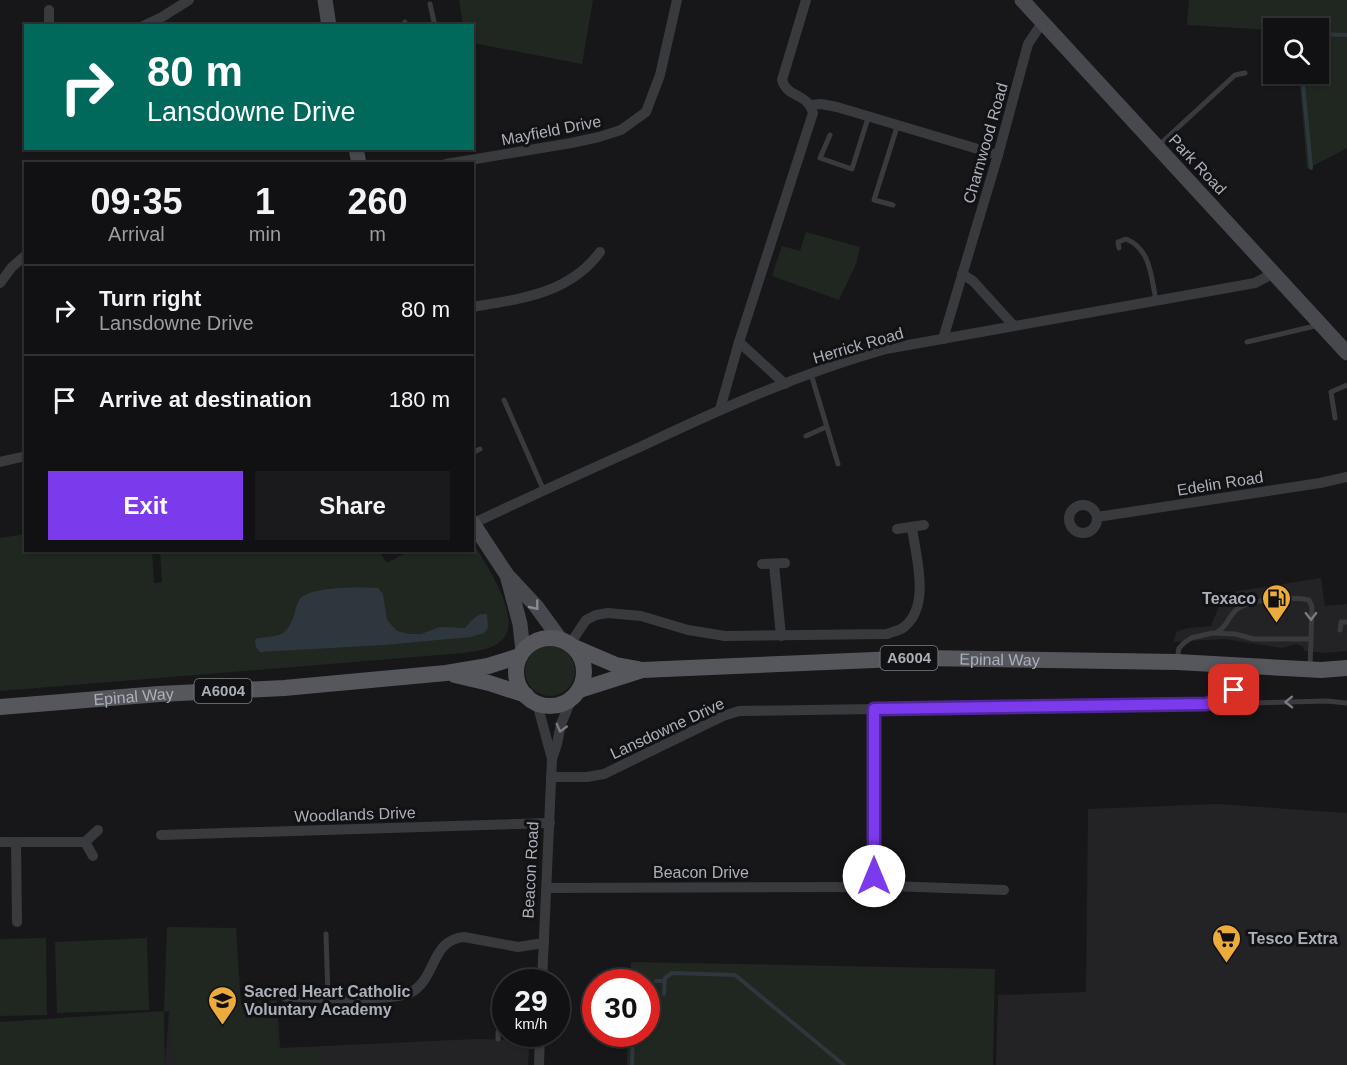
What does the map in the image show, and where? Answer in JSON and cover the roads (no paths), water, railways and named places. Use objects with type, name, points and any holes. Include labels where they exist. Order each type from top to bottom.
[{"type":"main road","points":[[544,638],[568,643],[583,663],[584,673],[575,694],[555,705],[531,699],[518,681],[517,664],[521,654],[529,645],[544,638]]},
{"type":"main road","name":"Epinal Way","points":[[568,643],[616,665],[642,670],[921,658],[1177,662],[1316,669],[1347,668]]},
{"type":"main road","name":"Epinal Way","points":[[0,707],[159,694],[284,688],[446,673],[488,666],[521,654]]},
{"type":"main road","name":"Epinal Way","points":[[1316,669],[1347,678]]},
{"type":"main road","name":"Epinal Way","points":[[575,694],[642,670]]},
{"type":"main road","name":"Epinal Way","points":[[446,673],[489,683],[531,699]]},
{"type":"street","points":[[147,24],[189,0]]},
{"type":"street","points":[[325,0],[329,24]]},
{"type":"street","name":"Mayfield Drive","points":[[458,162],[571,143],[621,130],[646,112],[660,75],[677,0]]},
{"type":"street","points":[[720,410],[739,342],[813,113],[810,105],[787,91],[782,81],[806,0]]},
{"type":"street","name":"Park Road","points":[[1022,0],[1347,353]]},
{"type":"street","points":[[49,10],[49,24]]},
{"type":"street","name":"Charnwood Road","points":[[943,339],[998,155],[1028,44],[1042,23]]},
{"type":"street","points":[[810,105],[821,104],[837,107],[897,127],[998,155]]},
{"type":"street","points":[[474,307],[528,298],[548,291],[586,268],[600,252]]},
{"type":"street","points":[[0,283],[12,267],[24,257]]},
{"type":"street","name":"Herrick Road","points":[[474,522],[720,410],[811,374],[886,349],[1255,283],[1274,273]]},
{"type":"street","points":[[962,274],[973,281],[1014,326]]},
{"type":"street","points":[[739,342],[785,384]]},
{"type":"street","points":[[0,462],[24,456]]},
{"type":"street","name":"Edelin Road","points":[[1097,517],[1347,477]]},
{"type":"street","points":[[474,524],[507,575],[568,643],[586,620],[608,613],[641,616],[705,634],[725,636],[887,634],[903,628],[913,618],[919,605],[921,592],[912,528]]},
{"type":"street","points":[[897,529],[924,525]]},
{"type":"street","points":[[762,564],[780,564],[781,636]]},
{"type":"street","points":[[507,575],[520,624],[521,654]]},
{"type":"street","points":[[1234,664],[1234,690]]},
{"type":"street","name":"Lansdowne Drive","points":[[551,777],[588,777],[603,774],[723,716],[739,711],[1206,704],[1234,690]]},
{"type":"street","name":"Beacon Road","points":[[543,969],[552,759],[561,724],[575,694]]},
{"type":"street","name":"Beacon Road","points":[[531,699],[552,759]]},
{"type":"street","points":[[874,709],[874,876]]},
{"type":"street","name":"Woodlands Drive","points":[[161,835],[550,823]]},
{"type":"street","points":[[0,842],[86,842],[98,830]]},
{"type":"street","points":[[16,842],[10,905],[17,922]]},
{"type":"street","points":[[86,842],[93,856]]},
{"type":"street","name":"Beacon Drive","points":[[854,887],[861,878],[874,876],[887,881],[890,886]]},
{"type":"street","name":"Beacon Drive","points":[[854,887],[862,897],[874,898],[882,897],[890,886]]},
{"type":"street","name":"Beacon Drive","points":[[890,886],[1004,890]]},
{"type":"street","name":"Beacon Drive","points":[[547,888],[854,887]]},
{"type":"street","points":[[286,997],[407,995],[418,988],[429,974],[442,947],[448,940],[456,938],[464,937],[518,947],[544,943]]},
{"type":"street","points":[[539,1065],[540,1047]]},
{"type":"lane","points":[[430,4],[435,24]]},
{"type":"lane","points":[[1157,147],[1235,75],[1245,73]]},
{"type":"lane","points":[[830,135],[820,158],[852,169],[868,118]]},
{"type":"lane","points":[[893,205],[874,200],[897,127]]},
{"type":"lane","points":[[1119,248],[1118,242],[1126,239],[1142,248],[1156,300]]},
{"type":"lane","points":[[1247,342],[1321,325]]},
{"type":"lane","points":[[811,374],[838,464]]},
{"type":"lane","points":[[1335,418],[1331,392],[1347,385]]},
{"type":"lane","points":[[504,400],[544,491]]},
{"type":"lane","points":[[806,435],[826,428]]},
{"type":"lane","points":[[474,452],[480,449]]},
{"type":"lane","points":[[1177,662],[1179,648],[1184,643],[1191,638],[1220,632],[1236,609],[1244,604],[1302,598],[1309,600],[1312,607],[1311,639],[1316,669]]},
{"type":"lane","points":[[1340,630],[1341,622],[1347,622]]},
{"type":"lane","points":[[1212,633],[1235,634],[1254,639],[1311,639]]},
{"type":"lane","points":[[1234,690],[1245,700],[1253,703],[1327,701],[1347,703]]},
{"type":"lane","points":[[326,934],[328,997]]},
{"type":"waterway","points":[[1329,34],[1347,35]]},
{"type":"waterway","points":[[1303,84],[1311,168]]},
{"type":"waterway","points":[[664,994],[665,978],[672,973],[735,975],[844,1065]]},
{"type":"waterway","points":[[632,1065],[633,1047]]},
{"type":"place","name":"Texaco","points":[[1277,624]]},
{"type":"place","name":"Tesco Extra","points":[[1227,964]]},
{"type":"place","name":"Sacred Heart Catholic Voluntary Academy","points":[[223,1026]]}]
